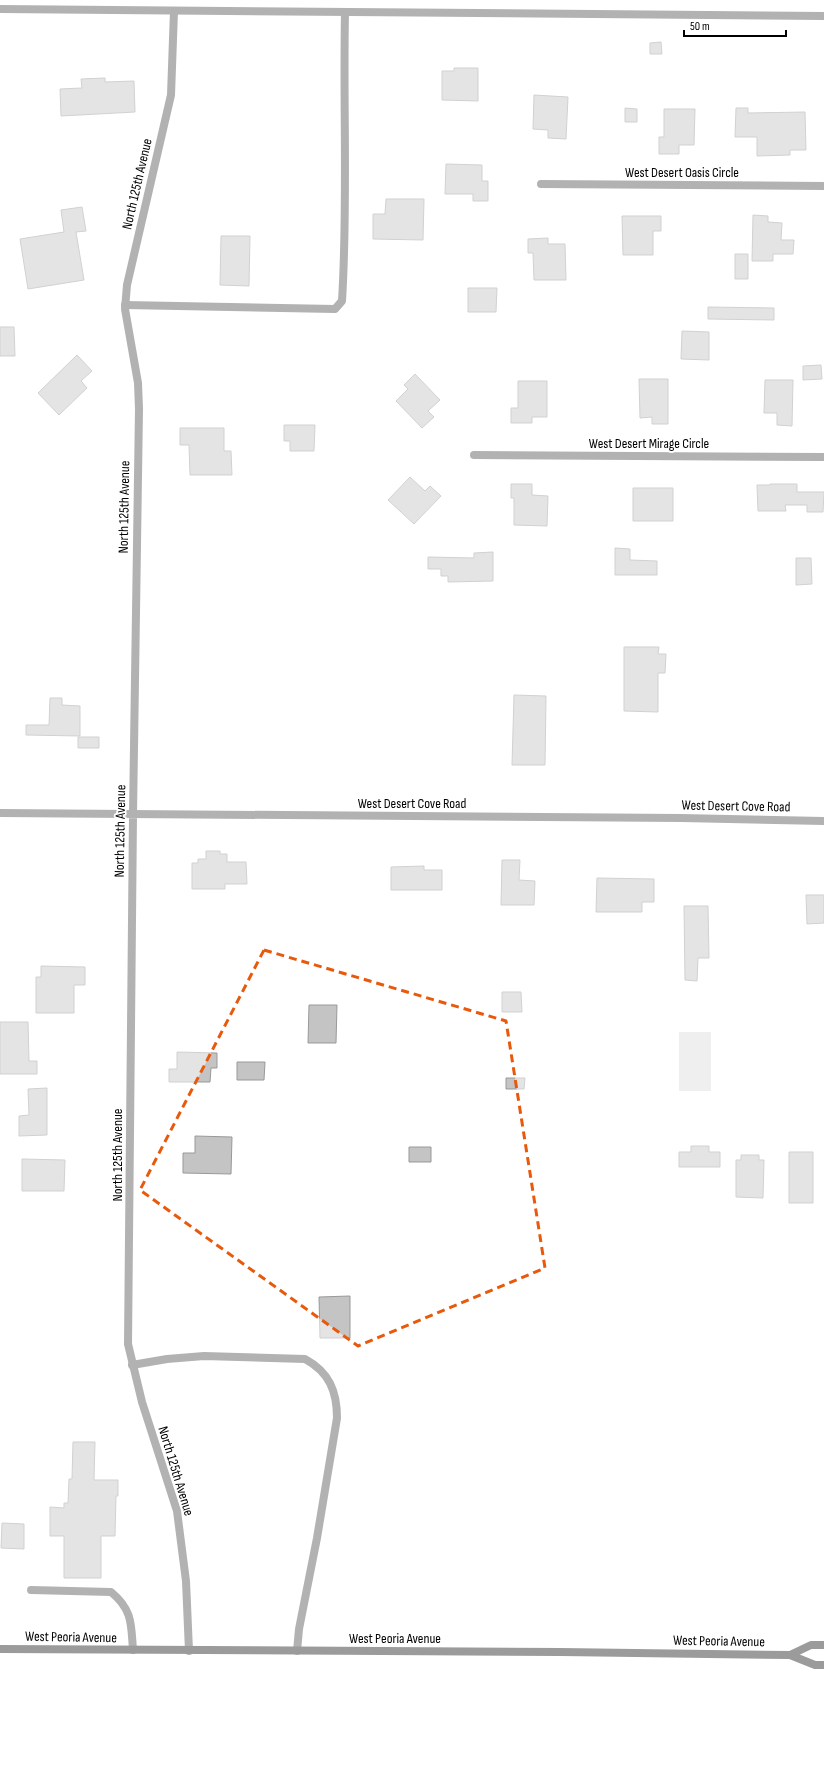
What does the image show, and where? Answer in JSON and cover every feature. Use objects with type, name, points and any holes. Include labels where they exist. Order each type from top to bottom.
[{"type":"main road","name":"West Peoria Avenue","points":[[790,1655],[811,1645],[824,1645]]},
{"type":"main road","name":"West Peoria Avenue","points":[[0,1649],[561,1652],[790,1655],[815,1665],[824,1665]]},
{"type":"street","points":[[0,9],[824,16]]},
{"type":"street","name":"North 125th Avenue","points":[[174,10],[171,95],[127,285],[125,305],[138,383],[139,409],[133,815],[128,1344],[132,1365],[156,1447],[177,1511],[186,1581],[188,1651]]},
{"type":"street","points":[[125,305],[335,308],[342,301],[345,255],[343,99],[345,12]]},
{"type":"street","name":"West Desert Oasis Circle","points":[[541,184],[824,186]]},
{"type":"street","name":"West Desert Mirage Circle","points":[[474,455],[824,457]]},
{"type":"street","name":"West Desert Cove Road","points":[[0,813],[681,818],[824,821]]},
{"type":"street","points":[[132,1365],[167,1359],[204,1356],[304,1359],[317,1365],[326,1376],[334,1391],[337,1404],[337,1418],[317,1538],[299,1629],[297,1651]]},
{"type":"street","points":[[31,1590],[112,1592],[120,1599],[130,1617],[132,1650]]},
{"type":"highlighted area","points":[[264,950],[506,1021],[545,1268],[358,1346],[140,1190]]},
{"type":"shaded area","points":[[679,1032],[711,1032],[711,1091],[679,1091]]},
{"type":"building","points":[[661,42],[662,54],[650,54],[650,43]]},
{"type":"building","points":[[454,68],[478,68],[478,101],[442,100],[442,71],[454,71]]},
{"type":"building","points":[[105,78],[105,82],[134,81],[135,112],[61,116],[60,89],[82,88],[81,79]]},
{"type":"building","points":[[534,95],[568,97],[566,139],[548,138],[548,130],[533,129]]},
{"type":"building","points":[[625,108],[637,109],[637,122],[625,122]]},
{"type":"building","points":[[736,108],[748,108],[748,113],[805,112],[806,150],[790,150],[790,155],[757,156],[757,137],[735,137]]},
{"type":"building","points":[[664,109],[695,109],[694,145],[679,145],[679,154],[659,154],[659,137],[664,137]]},
{"type":"building","points":[[446,164],[482,165],[482,181],[488,181],[488,201],[473,201],[473,194],[445,194]]},
{"type":"building","points":[[386,199],[424,199],[423,240],[373,239],[373,214],[385,214]]},
{"type":"building","points":[[82,207],[86,231],[76,232],[84,280],[28,289],[20,239],[64,232],[61,210]]},
{"type":"building","points":[[753,215],[768,216],[768,222],[782,223],[781,240],[794,240],[793,254],[773,254],[773,261],[752,261]]},
{"type":"building","points":[[622,216],[661,216],[661,231],[653,231],[653,255],[623,255]]},
{"type":"building","points":[[221,236],[250,236],[249,286],[220,285]]},
{"type":"building","points":[[548,238],[548,244],[565,244],[566,280],[534,280],[533,253],[528,253],[528,239]]},
{"type":"building","points":[[735,254],[748,254],[748,279],[735,279]]},
{"type":"building","points":[[468,288],[497,288],[496,312],[468,312]]},
{"type":"building","points":[[708,307],[774,308],[774,320],[708,319]]},
{"type":"building","points":[[0,327],[14,327],[15,356],[0,356]]},
{"type":"building","points":[[682,331],[709,332],[709,360],[681,359]]},
{"type":"building","points":[[77,355],[92,371],[81,381],[87,388],[59,415],[38,393]]},
{"type":"building","points":[[821,365],[822,379],[803,380],[803,366]]},
{"type":"building","points":[[415,374],[440,400],[428,411],[434,417],[422,428],[396,401],[408,389],[404,385]]},
{"type":"building","points":[[639,379],[668,379],[668,424],[652,424],[652,417],[640,418]]},
{"type":"building","points":[[765,380],[793,380],[792,426],[777,425],[777,413],[764,413]]},
{"type":"building","points":[[518,381],[547,381],[547,417],[532,417],[532,423],[511,423],[511,408],[518,408]]},
{"type":"building","points":[[284,425],[315,425],[314,451],[290,451],[290,441],[284,441]]},
{"type":"building","points":[[180,428],[224,428],[224,451],[231,451],[232,475],[190,475],[189,445],[180,445]]},
{"type":"building","points":[[410,477],[425,491],[430,486],[441,496],[414,524],[388,500]]},
{"type":"building","points":[[511,484],[532,484],[532,495],[548,496],[547,526],[514,525],[514,498],[511,498]]},
{"type":"building","points":[[797,484],[797,492],[824,492],[823,512],[807,512],[807,505],[785,505],[786,511],[758,511],[757,485]]},
{"type":"building","points":[[633,488],[673,488],[673,521],[633,521]]},
{"type":"building","points":[[615,548],[630,549],[630,560],[657,561],[657,575],[615,575]]},
{"type":"building","points":[[493,552],[493,581],[448,582],[448,576],[441,576],[441,569],[428,569],[428,557],[474,558],[474,553]]},
{"type":"building","points":[[796,558],[811,558],[812,584],[796,585]]},
{"type":"building","points":[[624,647],[659,647],[658,654],[666,654],[665,673],[658,673],[658,712],[624,711]]},
{"type":"building","points":[[514,695],[546,696],[545,765],[512,765]]},
{"type":"building","points":[[50,698],[62,698],[62,705],[80,706],[80,736],[26,735],[26,725],[49,725]]},
{"type":"building","points":[[78,737],[99,737],[99,748],[78,748]]},
{"type":"building","points":[[206,851],[220,851],[220,854],[227,854],[227,862],[246,862],[247,884],[225,884],[225,889],[192,889],[192,863],[198,863],[198,859],[206,859]]},
{"type":"building","points":[[502,860],[520,860],[519,880],[535,881],[534,905],[501,905]]},
{"type":"building","points":[[424,866],[424,870],[442,870],[442,890],[391,890],[391,867]]},
{"type":"building","points":[[597,878],[654,879],[654,902],[642,902],[642,912],[596,912]]},
{"type":"building","points":[[806,895],[824,895],[824,923],[807,924]]},
{"type":"building","points":[[684,906],[708,906],[709,958],[698,958],[697,981],[685,980]]},
{"type":"building","points":[[41,966],[85,967],[85,985],[74,985],[74,1013],[36,1013],[36,977],[41,977]]},
{"type":"building","points":[[502,992],[521,992],[522,1012],[502,1012]]},
{"type":"building","points":[[309,1005],[337,1005],[336,1043],[308,1043]]},
{"type":"building","points":[[0,1022],[28,1022],[29,1061],[37,1061],[37,1074],[0,1074]]},
{"type":"building","points":[[177,1052],[217,1053],[217,1068],[211,1068],[210,1082],[169,1082],[169,1069],[177,1069]]},
{"type":"building","points":[[237,1062],[265,1062],[264,1080],[237,1080]]},
{"type":"building","points":[[506,1078],[525,1078],[524,1089],[506,1089]]},
{"type":"building","points":[[47,1088],[47,1135],[19,1136],[19,1116],[29,1115],[28,1089]]},
{"type":"building","points":[[195,1136],[232,1137],[231,1174],[183,1173],[183,1153],[195,1153]]},
{"type":"building","points":[[691,1146],[709,1146],[709,1152],[720,1152],[720,1167],[679,1167],[679,1152],[691,1152]]},
{"type":"building","points":[[409,1147],[431,1147],[431,1162],[409,1162]]},
{"type":"building","points":[[789,1152],[813,1152],[813,1203],[789,1203]]},
{"type":"building","points":[[741,1155],[759,1155],[759,1160],[764,1160],[763,1198],[736,1197],[736,1160],[741,1160]]},
{"type":"building","points":[[22,1159],[65,1160],[64,1191],[22,1191]]},
{"type":"building","points":[[350,1296],[350,1338],[320,1338],[319,1297]]},
{"type":"building","points":[[73,1442],[95,1442],[94,1480],[118,1480],[115,1536],[101,1536],[101,1578],[64,1578],[64,1536],[50,1536],[50,1507],[64,1508],[64,1503],[68,1503],[69,1479],[72,1479]]},
{"type":"building","points":[[2,1523],[24,1524],[24,1549],[1,1548]]}]
